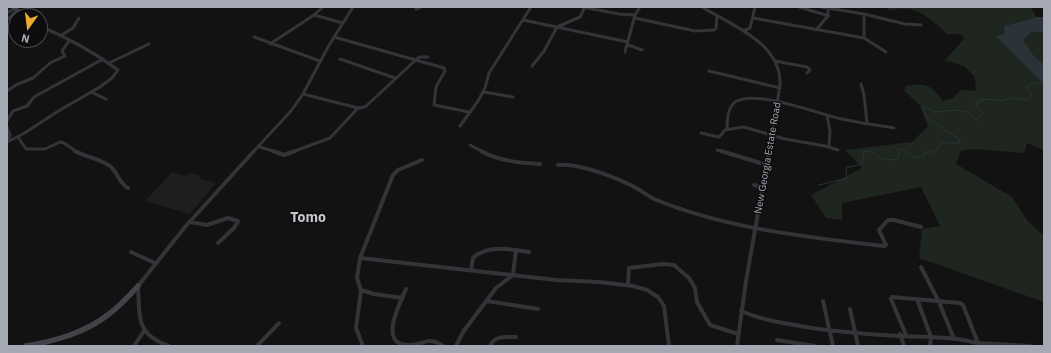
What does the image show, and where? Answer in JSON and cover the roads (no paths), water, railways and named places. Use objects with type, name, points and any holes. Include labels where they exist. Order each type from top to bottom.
[{"type":"street","points":[[270,44],[314,15],[323,7]]},
{"type":"street","points":[[26,346],[62,338],[93,324],[104,318],[138,286],[154,262],[220,187],[260,147],[282,122],[303,94],[320,61],[353,7]]},
{"type":"street","points":[[416,9],[421,7]]},
{"type":"street","points":[[460,126],[484,92],[489,73],[531,7]]},
{"type":"street","points":[[532,66],[544,51],[557,27],[579,18],[584,7],[695,31],[714,30],[716,28],[717,17]]},
{"type":"street","points":[[625,52],[635,17],[640,7]]},
{"type":"street","name":"New Georgia Estate Road","points":[[702,7],[743,31],[763,46],[775,61],[780,74],[778,102],[741,311],[737,346]]},
{"type":"street","points":[[743,31],[750,28],[755,7]]},
{"type":"street","points":[[799,7],[829,16]]},
{"type":"street","points":[[821,7],[864,14],[905,24],[921,25]]},
{"type":"street","points":[[816,30],[820,23],[829,16],[829,8]]},
{"type":"street","points":[[864,14],[864,38]]},
{"type":"street","points":[[314,15],[343,23]]},
{"type":"street","points":[[60,36],[73,28],[79,18]]},
{"type":"street","points":[[753,18],[864,38],[886,52]]},
{"type":"street","points":[[523,20],[628,44],[642,50]]},
{"type":"street","points":[[7,142],[18,137],[68,104],[104,85],[117,74],[118,70],[102,58],[48,30]]},
{"type":"street","points":[[254,37],[320,61]]},
{"type":"street","points":[[334,37],[363,44],[446,69],[435,87],[433,98],[434,105],[469,112]]},
{"type":"street","points":[[7,91],[16,84],[33,78],[50,63],[65,56],[62,51],[69,41]]},
{"type":"street","points":[[109,63],[149,44]]},
{"type":"street","points":[[303,94],[358,108],[365,107],[395,78],[421,56],[428,56]]},
{"type":"street","points":[[7,121],[13,111],[27,106],[34,97],[102,58]]},
{"type":"street","points":[[340,59],[395,78]]},
{"type":"street","points":[[775,61],[807,67],[810,70],[807,73]]},
{"type":"street","points":[[710,71],[780,88]]},
{"type":"street","points":[[861,84],[864,95],[867,123]]},
{"type":"street","points":[[91,92],[106,99]]},
{"type":"street","points":[[484,92],[513,97]]},
{"type":"street","points":[[727,129],[733,104],[737,101],[753,98],[778,102],[827,115],[894,128]]},
{"type":"street","points":[[260,147],[284,155],[321,142],[330,138],[358,108]]},
{"type":"street","points":[[827,115],[830,132],[829,146]]},
{"type":"street","points":[[7,127],[10,135],[7,142]]},
{"type":"street","points":[[701,133],[719,137],[723,131],[727,129],[744,127],[801,142],[829,146],[838,150]]},
{"type":"street","points":[[18,137],[26,149],[45,149],[60,142],[64,143],[80,154],[109,165],[121,184],[128,188]]},
{"type":"street","points":[[470,144],[490,156],[519,163],[540,164]]},
{"type":"street","points":[[717,150],[766,165]]},
{"type":"street","points":[[363,346],[356,328],[361,290],[357,278],[360,258],[393,175],[398,170],[422,160]]},
{"type":"street","points":[[558,165],[565,164],[605,174],[638,188],[652,198],[690,213],[793,236],[884,246],[886,245],[880,230],[886,222],[896,219],[904,223],[921,227]]},
{"type":"street","points":[[754,185],[762,187]]},
{"type":"street","points":[[190,222],[204,225],[222,219],[231,217],[235,218],[238,221],[234,228],[218,243]]},
{"type":"street","points":[[471,270],[473,258],[479,253],[492,250],[516,250],[529,252]]},
{"type":"street","points":[[456,346],[463,332],[496,288],[513,275],[516,250]]},
{"type":"street","points":[[131,252],[154,262]]},
{"type":"street","points":[[360,258],[569,281],[628,285],[648,290],[664,305],[669,346]]},
{"type":"street","points":[[628,285],[629,268],[662,264],[674,265],[689,278],[695,288],[697,302],[710,325],[738,334]]},
{"type":"street","points":[[921,267],[939,302],[954,339]]},
{"type":"street","points":[[138,286],[140,322],[144,331],[150,338],[169,346]]},
{"type":"street","points":[[406,289],[392,329],[394,340],[396,343],[410,346],[426,340],[434,340],[443,346]]},
{"type":"street","points":[[361,290],[374,294],[403,298]]},
{"type":"street","points":[[906,335],[891,299],[892,297],[962,304],[978,343],[986,346]]},
{"type":"street","points":[[917,299],[931,337],[930,346]]},
{"type":"street","points":[[486,301],[538,308]]},
{"type":"street","points":[[823,301],[833,346]]},
{"type":"street","points":[[850,309],[858,346]]},
{"type":"street","points":[[741,311],[760,319],[830,331],[855,334],[900,334],[954,339],[978,343],[1030,346]]},
{"type":"street","points":[[257,346],[279,323]]},
{"type":"street","points":[[134,346],[144,331]]},
{"type":"street","points":[[900,334],[904,346]]},
{"type":"street","points":[[490,346],[492,341],[497,338],[516,337]]},
{"type":"street","points":[[777,340],[815,346]]},
{"type":"waterway","points":[[819,185],[847,178],[846,168],[862,164],[864,151],[870,151],[882,159],[896,160],[899,156],[898,149],[904,150],[915,158],[924,156],[925,152],[934,152],[942,143],[960,143],[959,139],[926,117],[926,114],[922,110],[923,107],[936,112],[954,110],[967,112],[977,120],[983,113],[976,105],[977,101],[987,99],[1000,101],[1014,98],[1029,100],[1031,95],[1027,87],[1031,84],[1044,82]]},
{"type":"district","name":"Tomo","points":[[308,218]]}]
